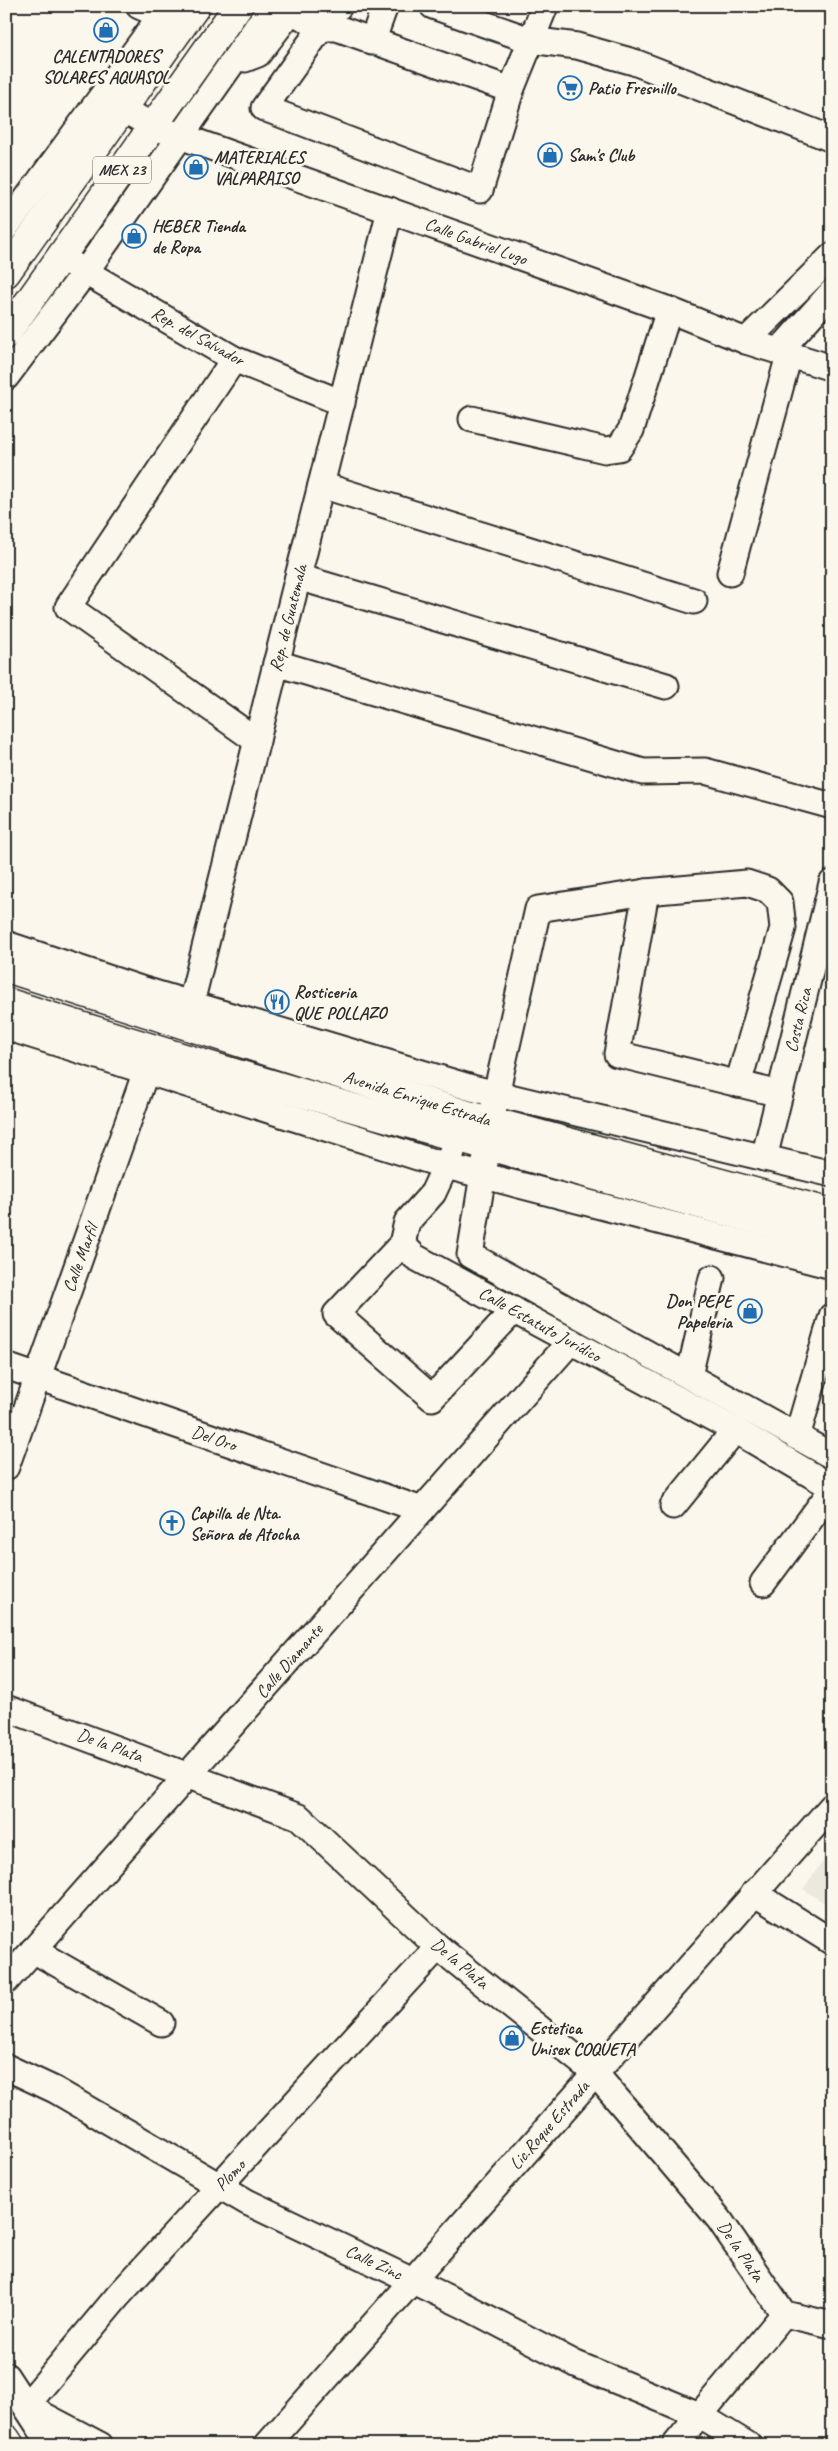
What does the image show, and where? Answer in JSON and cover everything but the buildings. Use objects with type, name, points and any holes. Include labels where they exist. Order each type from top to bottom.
[{"type":"main road","name":"MEX 23","points":[[6,334],[238,6]]},
{"type":"main road","name":"MEX 23","points":[[8,268],[123,109],[170,12]]},
{"type":"main road","name":"Avenida Enrique Estrada","points":[[6,968],[188,1015],[476,1130],[832,1240]]},
{"type":"main road","name":"Avenida Enrique Estrada","points":[[6,1002],[150,1061],[330,1101],[476,1130],[832,1213]]},
{"type":"main road","points":[[6,2439],[10,2445]]},
{"type":"street","points":[[372,42],[385,6]]},
{"type":"street","points":[[433,6],[530,40],[577,46],[634,62],[832,139]]},
{"type":"street","points":[[330,16],[264,108],[480,190],[511,90],[545,6]]},
{"type":"street","points":[[6,377],[86,271],[233,63],[286,8],[330,16],[372,42],[511,90]]},
{"type":"street","points":[[6,227],[170,12]]},
{"type":"street","name":"Calle Gabriel Lugo","points":[[123,109],[152,126],[669,310],[746,340],[832,368]]},
{"type":"street","name":"Rep. de Guatemala","points":[[188,1015],[390,210]]},
{"type":"street","points":[[746,340],[832,256]]},
{"type":"street","name":"Rep. del Salvador","points":[[60,259],[86,271],[234,359],[342,403]]},
{"type":"street","points":[[730,572],[784,353],[832,292]]},
{"type":"street","points":[[472,419],[605,450],[619,448],[631,430],[669,310]]},
{"type":"street","points":[[234,359],[68,607],[257,742]]},
{"type":"street","points":[[321,485],[694,601]]},
{"type":"street","points":[[298,578],[666,686]]},
{"type":"street","points":[[276,663],[643,772],[705,771],[832,806]]},
{"type":"street","points":[[514,1310],[432,1398],[336,1314],[402,1244],[407,1222],[433,1193],[446,1166],[476,1130],[496,1094],[538,909],[646,892],[747,883],[768,890],[780,902],[783,928],[738,1084]]},
{"type":"street","name":"Costa Rica","points":[[764,1158],[832,883]]},
{"type":"street","points":[[646,892],[617,1054],[780,1094]]},
{"type":"street","points":[[6,944],[188,1015],[496,1094],[832,1174]]},
{"type":"street","points":[[6,1027],[150,1061],[322,1127],[446,1166],[832,1266]]},
{"type":"street","name":"Calle Marfil","points":[[6,1467],[150,1061]]},
{"type":"street","points":[[454,1277],[470,1255],[483,1176],[472,1088]]},
{"type":"street","points":[[322,1127],[330,1101]]},
{"type":"street","name":"Calle Estatuto Jurídico","points":[[402,1244],[415,1257],[735,1430],[832,1489]]},
{"type":"street","name":"Calle Estatuto Jurídico","points":[[470,1255],[832,1456]]},
{"type":"street","points":[[689,1376],[712,1278]]},
{"type":"street","points":[[797,1437],[832,1316]]},
{"type":"street","name":"Calle Diamante","points":[[6,1981],[571,1341]]},
{"type":"street","name":"Del Oro","points":[[6,1366],[422,1510]]},
{"type":"street","points":[[673,1506],[735,1430]]},
{"type":"street","points":[[763,1583],[832,1489]]},
{"type":"street","name":"De la Plata","points":[[6,1708],[188,1774],[299,1817],[438,1947],[595,2073],[719,2219],[784,2314]]},
{"type":"street","name":"Lic.Roque Estrada","points":[[267,2445],[832,1806]]},
{"type":"street","points":[[754,1893],[832,1942]]},
{"type":"street","name":"Plomo","points":[[26,2406],[118,2296],[438,1947]]},
{"type":"street","points":[[33,1950],[161,2023]]},
{"type":"street","name":"Calle Zinc","points":[[6,2067],[55,2090],[247,2202],[412,2280],[576,2364],[699,2415],[748,2445]]},
{"type":"street","points":[[675,2445],[784,2314],[832,2325]]},
{"type":"street","points":[[6,2376],[51,2445]]},
{"type":"street","points":[[26,2406],[100,2445]]},
{"type":"shaded area","points":[[832,1849],[832,1908],[803,1889]]},
{"type":"place","name":"CALENTADORES SOLARES AQUASOL","points":[[106,30]]},
{"type":"place","name":"Patio Fresnillo","points":[[570,88]]},
{"type":"place","name":"Sam's Club","points":[[550,155]]},
{"type":"place","name":"MATERIALES VALPARAISO","points":[[196,167]]},
{"type":"place","name":"HEBER Tienda de Ropa","points":[[134,236]]},
{"type":"place","name":"Rosticeria QUE POLLAZO","points":[[277,1002]]},
{"type":"place","name":"Don PEPE Papeleria","points":[[750,1311]]},
{"type":"place","name":"Capilla de Nta. Señora de Atocha","points":[[172,1523]]},
{"type":"place","name":"Estetica Unisex COQUETA","points":[[512,2038]]}]
